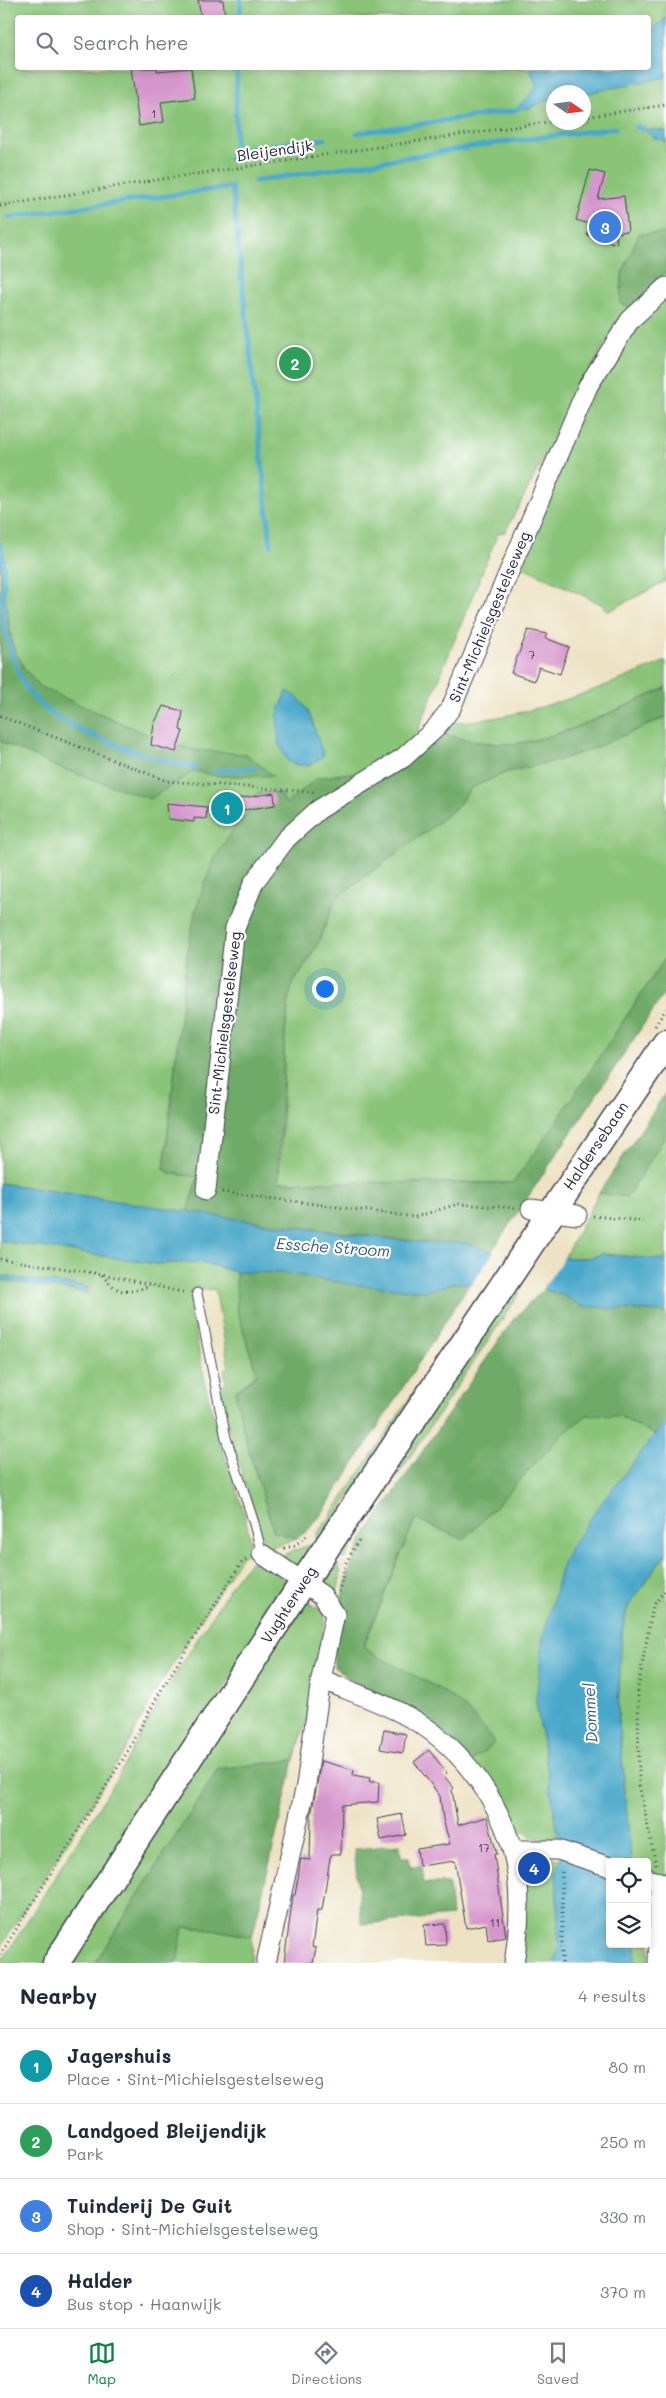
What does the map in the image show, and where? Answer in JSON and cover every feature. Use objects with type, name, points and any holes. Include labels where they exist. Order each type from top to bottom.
[{"type":"main road","name":"Haldersebaan","points":[[527,1249],[666,1043]]},
{"type":"main road","name":"Vughterweg","points":[[56,1963],[304,1581],[527,1249]]},
{"type":"street","name":"Sint-Michielsgestelseweg","points":[[206,1190],[235,928],[254,882],[286,839],[318,810],[403,758],[435,729],[451,708],[588,386],[630,320],[666,287]]},
{"type":"street","points":[[262,1554],[322,1595],[335,1614],[321,1679],[306,1785],[266,1963]]},
{"type":"street","points":[[321,1679],[406,1715],[437,1736],[464,1762],[486,1792],[501,1820],[512,1850],[520,1918],[514,1963]]},
{"type":"street","points":[[512,1850],[606,1866]]},
{"type":"street","points":[[652,1880],[658,1963]]},
{"type":"lane","points":[[197,1293],[226,1438],[262,1554]]},
{"type":"path","points":[[591,116],[666,105]]},
{"type":"path","name":"Bleijendijk","points":[[0,206],[148,181],[546,123]]},
{"type":"path","points":[[0,716],[167,781],[303,790],[321,793],[334,801]]},
{"type":"path","points":[[206,1190],[415,1217],[458,1204],[643,1221]]},
{"type":"path","points":[[0,1258],[102,1274],[183,1293],[197,1293]]},
{"type":"path","points":[[102,1274],[114,1289],[136,1291],[150,1286]]},
{"type":"path","points":[[0,1955],[124,1759],[164,1685],[242,1562]]},
{"type":"path","points":[[652,1880],[639,1785],[638,1687],[653,1606],[666,1589]]},
{"type":"path","points":[[560,1857],[562,1963]]},
{"type":"green space","points":[[0,0],[666,0],[666,267],[643,286],[620,319],[602,349],[505,532],[498,533],[411,748],[187,954],[164,1169],[171,1174],[197,1177],[188,1213],[0,1183],[0,741],[57,767],[0,733]]},
{"type":"green space","points":[[666,233],[666,274],[632,308],[620,303],[622,274],[639,234]]},
{"type":"green space","points":[[666,293],[666,581],[607,612],[603,605],[523,567],[548,482],[590,395],[645,313]]},
{"type":"green space","points":[[0,559],[12,644],[24,668],[40,687],[167,743],[195,750],[246,754],[273,776],[217,776],[194,771],[150,799],[57,767],[0,741]]},
{"type":"green space","points":[[666,661],[666,688],[594,720],[537,740],[497,744],[464,739],[432,731],[439,723],[497,717],[555,703],[584,694]]},
{"type":"green space","points":[[666,688],[666,717],[595,748],[559,760],[507,772],[471,788],[457,807],[341,894],[335,901],[318,944],[292,985],[285,1034],[278,1182],[513,1183],[551,1130],[666,957],[666,991],[491,1252],[464,1243],[418,1242],[188,1213],[197,1177],[171,1173],[164,1169],[187,954],[195,912],[212,863],[238,821],[247,815],[258,793],[280,793],[286,804],[317,778],[348,773],[375,778],[432,731],[486,743],[508,744],[537,740],[574,728]]},
{"type":"green space","points":[[666,717],[666,957],[551,1130],[513,1183],[278,1182],[281,1157],[285,1034],[289,999],[292,985],[310,959],[335,901],[341,894],[457,807],[471,788],[507,772],[559,760],[595,748]]},
{"type":"green space","points":[[666,1092],[666,1135],[627,1197],[599,1193]]},
{"type":"green space","points":[[666,1135],[666,1260],[602,1254],[590,1258],[564,1258],[599,1193],[627,1197]]},
{"type":"green space","points":[[0,1241],[157,1264],[201,1262],[236,1272],[237,1310],[257,1374],[235,1392],[246,1441],[274,1532],[297,1538],[268,1548],[264,1544],[227,1425],[220,1386],[226,1384],[224,1369],[229,1368],[215,1289],[191,1292],[198,1347],[206,1385],[219,1438],[246,1522],[251,1551],[240,1558],[157,1689],[123,1754],[0,1948],[0,1280],[87,1293],[88,1287],[0,1276]]},
{"type":"green space","points":[[236,1272],[285,1273],[350,1284],[426,1291],[453,1283],[470,1283],[321,1515],[307,1531],[297,1538],[274,1532],[246,1441],[235,1392],[257,1374],[237,1310]]},
{"type":"green space","points":[[543,1289],[565,1296],[581,1306],[666,1312],[666,1420],[655,1435],[619,1416],[587,1415],[563,1434],[464,1540],[415,1519],[363,1647],[434,1686],[465,1708],[494,1743],[471,1762],[379,1695],[351,1680],[334,1667],[338,1616],[351,1566],[365,1535],[513,1320]]},
{"type":"green space","points":[[482,1290],[489,1291],[320,1541],[316,1538],[317,1533],[328,1520]]},
{"type":"green space","points":[[509,1292],[520,1293],[364,1525],[345,1559],[334,1551]]},
{"type":"green space","points":[[587,1415],[619,1416],[655,1435],[562,1566],[557,1585],[536,1702],[560,1846],[530,1836],[507,1821],[471,1762],[494,1743],[363,1648],[415,1519],[563,1434]]},
{"type":"green space","points":[[309,1545],[315,1548],[299,1566],[291,1566],[278,1557]]},
{"type":"green space","points":[[666,1553],[666,1877],[651,1871],[651,1858],[631,1858],[618,1710],[622,1631],[628,1607]]},
{"type":"green space","points":[[330,1558],[339,1566],[341,1575],[336,1597],[323,1577],[324,1567]]},
{"type":"green space","points":[[259,1560],[287,1582],[287,1590],[49,1963],[1,1963],[117,1778],[163,1694],[236,1578],[249,1563]]},
{"type":"green space","points":[[308,1602],[324,1612],[325,1620],[307,1719],[294,1760],[218,1769],[95,1963],[66,1963],[300,1604]]},
{"type":"green space","points":[[294,1760],[252,1937],[211,1929],[183,1927],[177,1963],[95,1963],[218,1769]]},
{"type":"green space","points":[[400,1845],[401,1857],[409,1857],[410,1866],[422,1866],[424,1883],[449,1883],[452,1916],[362,1924],[354,1849]]},
{"type":"green space","points":[[533,1856],[561,1859],[556,1873],[559,1949],[554,1963],[520,1963],[522,1866]]},
{"type":"green space","points":[[182,1927],[211,1929],[252,1937],[251,1963],[177,1963]]},
{"type":"green space","points":[[636,1948],[650,1948],[649,1963],[634,1963]]},
{"type":"water","points":[[666,18],[666,77],[591,93],[591,85],[546,85],[546,101],[528,109],[519,106],[537,87],[531,70],[651,70],[651,30]]},
{"type":"water","points":[[644,129],[666,131],[666,142],[653,137]]},
{"type":"water","points":[[287,691],[296,696],[308,710],[324,755],[311,765],[295,765],[288,761],[279,745],[277,716]]},
{"type":"water","name":"Essche Stroom","points":[[0,1183],[283,1226],[418,1242],[465,1243],[491,1252],[564,1258],[590,1258],[602,1254],[666,1260],[666,1312],[581,1306],[565,1296],[543,1289],[453,1283],[426,1291],[350,1284],[285,1273],[236,1272],[201,1262],[157,1264],[0,1241]]},
{"type":"water","points":[[0,1276],[88,1287],[87,1293],[0,1280]]},
{"type":"water","name":"Dommel","points":[[666,1420],[666,1553],[628,1607],[622,1631],[618,1710],[631,1858],[606,1858],[606,1948],[636,1948],[634,1963],[554,1963],[559,1949],[556,1873],[561,1859],[536,1702],[543,1637],[562,1566],[570,1548],[594,1513]]},
{"type":"pier","points":[[495,1250],[565,1256],[541,1292],[471,1285]]},
{"type":"building","points":[[198,0],[223,0],[225,15],[200,15]]},
{"type":"building","points":[[131,70],[191,70],[195,98],[161,102],[164,122],[139,126]]},
{"type":"building","points":[[590,170],[605,174],[598,199],[624,196],[628,231],[616,233],[617,244],[587,235],[590,224],[576,220]]},
{"type":"building","points":[[528,630],[547,634],[545,638],[569,647],[560,674],[539,667],[534,681],[511,673]]},
{"type":"building","points":[[163,706],[183,711],[180,730],[183,731],[176,752],[151,745],[154,724]]},
{"type":"building","points":[[274,793],[275,805],[238,811],[236,820],[217,818],[219,797],[236,799]]},
{"type":"building","points":[[167,803],[207,807],[206,819],[194,818],[194,822],[168,819]]},
{"type":"building","points":[[384,1730],[406,1734],[403,1753],[380,1749]]},
{"type":"building","points":[[429,1750],[447,1773],[444,1776],[454,1788],[452,1790],[458,1825],[487,1817],[497,1854],[494,1854],[506,1937],[488,1940],[486,1924],[466,1928],[455,1861],[419,1866],[417,1849],[450,1844],[443,1819],[440,1796],[414,1762]]},
{"type":"building","points":[[321,1761],[354,1770],[353,1775],[370,1778],[369,1782],[379,1782],[378,1802],[342,1805],[341,1854],[332,1854],[330,1858],[322,1910],[317,1910],[312,1947],[316,1948],[313,1963],[284,1963],[293,1895],[295,1895],[301,1859],[310,1860],[311,1816]]},
{"type":"building","points":[[402,1814],[406,1835],[381,1840],[377,1819]]},
{"type":"building","points":[[445,1924],[446,1945],[426,1946],[424,1925]]},
{"type":"waterway","points":[[240,15],[241,0]]},
{"type":"waterway","points":[[237,70],[235,149],[325,139]]},
{"type":"waterway","points":[[357,133],[512,111],[523,107]]},
{"type":"waterway","points":[[636,127],[644,129]]},
{"type":"waterway","points":[[255,181],[504,142],[615,128]]},
{"type":"waterway","points":[[230,159],[235,149]]},
{"type":"waterway","points":[[9,217],[232,187],[271,545]]},
{"type":"waterway","points":[[0,544],[4,568],[3,614],[5,628],[19,674],[34,698],[47,710],[65,722],[109,742],[156,758],[195,767]]},
{"type":"waterway","points":[[216,771],[255,768]]},
{"type":"place","name":"Tuinderij De Guit","points":[[605,227]]},
{"type":"place","name":"Landgoed Bleijendijk","points":[[295,363]]},
{"type":"place","name":"Jagershuis","points":[[227,808]]},
{"type":"place","name":"Halder","points":[[534,1868]]}]
